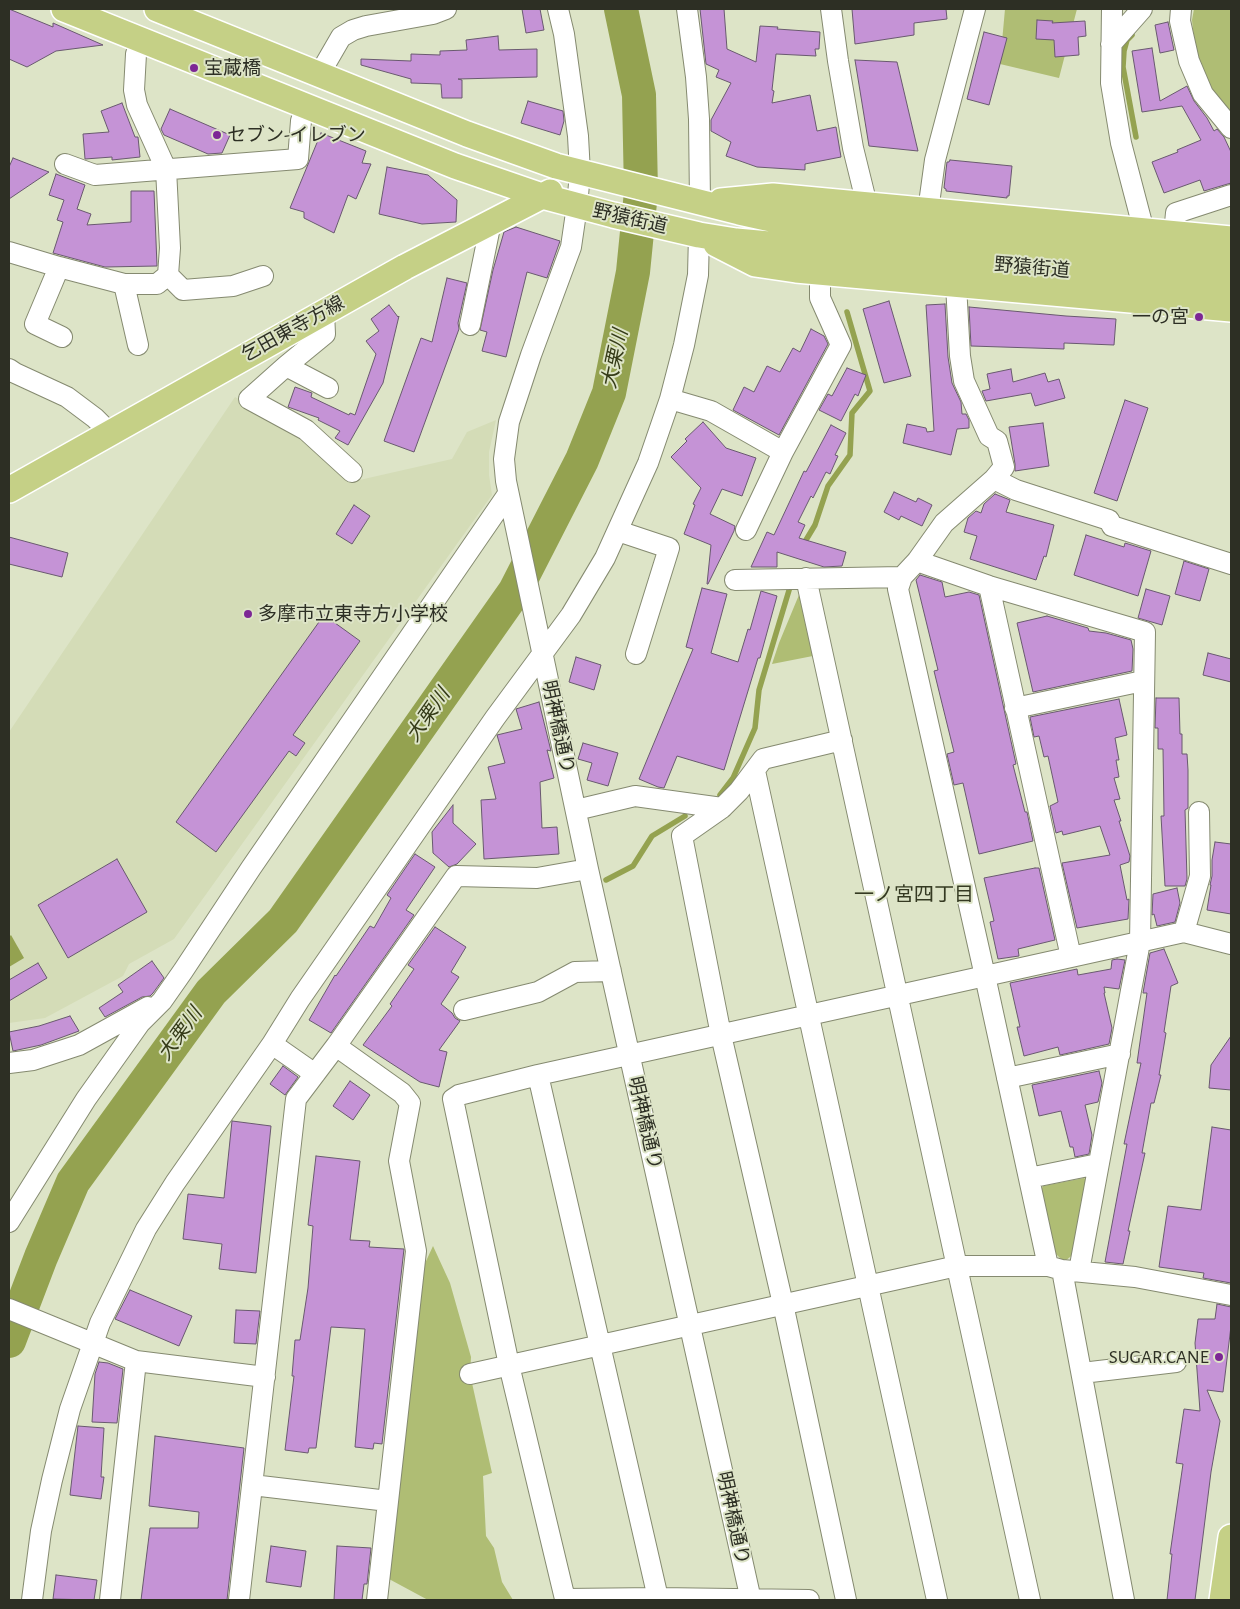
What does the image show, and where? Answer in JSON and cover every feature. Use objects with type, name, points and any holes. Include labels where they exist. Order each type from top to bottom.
[{"type":"main road","name":"野猿街道","points":[[64,9],[99,17],[141,40],[455,166],[542,196],[697,235],[736,241],[1231,286]]},
{"type":"main road","name":"野猿街道","points":[[157,9],[466,134],[583,174],[697,202],[748,205],[781,220],[1231,262]]},
{"type":"main road","name":"乞田東寺方線","points":[[9,490],[405,267],[583,174]]},
{"type":"main road","points":[[748,205],[772,196],[1231,239]]},
{"type":"main road","points":[[697,235],[755,264],[820,273],[1231,309]]},
{"type":"main road","points":[[1222,1600],[1231,1537]]},
{"type":"street","points":[[320,74],[340,37],[353,30],[432,14],[446,9]]},
{"type":"street","name":"明神橋通り","points":[[558,9],[571,74],[583,174],[582,207],[570,248],[509,422],[504,459],[508,497],[588,869],[751,1600]]},
{"type":"street","points":[[687,9],[696,77],[699,119],[697,202]]},
{"type":"street","points":[[831,9],[853,148],[867,205]]},
{"type":"street","points":[[928,211],[935,160],[975,9]]},
{"type":"street","points":[[1112,9],[1111,83],[1121,143],[1144,231]]},
{"type":"street","points":[[1111,44],[1142,9]]},
{"type":"street","points":[[1181,9],[1180,20],[1189,61],[1203,94],[1231,128]]},
{"type":"street","points":[[9,252],[124,284],[157,284],[168,275],[170,248],[166,168],[137,105],[134,90],[136,54],[141,40]]},
{"type":"street","points":[[65,164],[95,174],[298,159],[301,121],[306,106]]},
{"type":"street","points":[[1174,234],[1176,214],[1231,195]]},
{"type":"street","points":[[748,205],[734,231],[736,241],[742,252],[755,264]]},
{"type":"street","points":[[470,325],[491,222]]},
{"type":"street","points":[[32,1600],[41,1530],[52,1480],[90,1342],[146,1229],[192,1158],[542,650],[571,615],[605,558],[648,463],[670,399],[684,345],[698,275],[697,235]]},
{"type":"street","points":[[59,267],[36,324],[62,337]]},
{"type":"street","points":[[746,530],[783,452],[841,345],[820,298],[820,273]]},
{"type":"street","points":[[168,275],[182,290],[233,286],[263,276]]},
{"type":"street","points":[[124,284],[138,345]]},
{"type":"street","points":[[956,285],[960,356],[964,381],[989,436],[997,441],[1004,466],[994,479],[944,522],[917,561],[902,577],[898,590],[1030,1178],[1063,1269],[1124,1600]]},
{"type":"street","points":[[324,312],[325,334],[249,399],[306,430],[352,472]]},
{"type":"street","points":[[286,366],[328,388]]},
{"type":"street","points":[[9,368],[15,373],[67,397],[95,418],[110,433]]},
{"type":"street","points":[[670,399],[711,411],[783,452]]},
{"type":"street","points":[[994,479],[1016,490],[1109,520],[1112,526],[1227,562]]},
{"type":"street","points":[[12,1207],[140,1023],[162,1001],[508,497]]},
{"type":"street","points":[[618,532],[670,548],[636,654]]},
{"type":"street","points":[[917,561],[989,586],[1145,632],[1140,942],[1098,1164],[1063,1269]]},
{"type":"street","points":[[735,580],[902,577]]},
{"type":"street","points":[[806,578],[1030,1600]]},
{"type":"street","points":[[989,586],[1071,957]]},
{"type":"street","points":[[1016,708],[1143,681]]},
{"type":"street","points":[[842,740],[763,759],[740,790],[722,808],[682,836],[721,1034],[783,1304],[846,1600]]},
{"type":"street","points":[[755,771],[937,1600]]},
{"type":"street","points":[[576,810],[635,796],[722,808]]},
{"type":"street","points":[[1184,932],[1200,876],[1199,812]]},
{"type":"street","points":[[239,1600],[296,1099],[336,1046],[456,876],[537,878],[588,869]]},
{"type":"street","points":[[809,1600],[565,1599],[509,1365],[453,1099],[459,1095],[538,1075],[1184,932],[1231,944]]},
{"type":"street","points":[[464,1010],[538,992],[576,972],[611,971]]},
{"type":"street","points":[[9,1063],[34,1060],[79,1045],[162,1001]]},
{"type":"street","points":[[272,1044],[315,1074]]},
{"type":"street","points":[[336,1046],[402,1094],[410,1103],[399,1161],[416,1251],[377,1600]]},
{"type":"street","points":[[1007,1078],[1120,1054]]},
{"type":"street","points":[[538,1075],[658,1598]]},
{"type":"street","points":[[1030,1178],[1098,1164]]},
{"type":"street","points":[[470,1374],[957,1266],[1063,1269],[1135,1277],[1231,1295]]},
{"type":"street","points":[[9,1309],[136,1361],[265,1377]]},
{"type":"street","points":[[110,1600],[136,1361]]},
{"type":"street","points":[[1082,1373],[1176,1362]]},
{"type":"street","points":[[252,1485],[388,1501]]},
{"type":"shaded area","points":[[1005,9],[1077,9],[1059,78],[1000,64]]},
{"type":"shaded area","points":[[1194,9],[1231,9],[1231,120],[1197,67],[1192,20]]},
{"type":"shaded area","name":"多摩市立東寺方小学校","points":[[235,397],[305,437],[355,481],[452,459],[467,432],[496,420],[489,452],[489,475],[492,495],[174,939],[129,964],[123,976],[45,1018],[9,1023],[9,732]]},
{"type":"shaded area","points":[[806,578],[823,654],[772,664],[779,643]]},
{"type":"shaded area","points":[[11,935],[24,958],[9,967],[9,937]]},
{"type":"shaded area","points":[[1084,1178],[1089,1182],[1076,1252],[1064,1262],[1054,1252],[1039,1194],[1043,1186]]},
{"type":"shaded area","points":[[433,1246],[450,1283],[471,1357],[470,1374],[492,1473],[483,1476],[486,1536],[494,1548],[502,1582],[513,1600],[428,1600],[389,1579],[421,1272]]},
{"type":"building","points":[[9,9],[53,27],[53,23],[103,45],[56,51],[27,67],[9,59]]},
{"type":"building","points":[[522,9],[540,9],[544,30],[526,33]]},
{"type":"building","points":[[700,9],[724,9],[727,49],[756,62],[760,26],[820,32],[819,49],[815,49],[816,56],[776,54],[772,103],[810,95],[817,131],[836,127],[841,157],[805,164],[805,170],[757,167],[726,156],[731,142],[711,131],[711,120],[731,83],[716,77],[719,70],[706,64]]},
{"type":"building","points":[[852,9],[946,9],[947,19],[914,23],[914,35],[855,44]]},
{"type":"building","points":[[1037,20],[1053,21],[1052,23],[1085,21],[1086,36],[1078,37],[1079,55],[1055,57],[1054,40],[1036,39]]},
{"type":"building","points":[[1168,22],[1174,50],[1160,53],[1155,25]]},
{"type":"building","points":[[984,32],[1007,38],[989,105],[967,99]]},
{"type":"building","points":[[498,36],[499,50],[537,49],[537,77],[458,79],[462,80],[462,98],[442,98],[441,84],[411,83],[411,79],[361,65],[361,59],[411,61],[411,54],[440,55],[440,51],[467,50],[466,40]]},
{"type":"building","points":[[1152,48],[1160,101],[1187,86],[1194,101],[1214,131],[1217,129],[1224,137],[1231,152],[1231,183],[1204,191],[1200,180],[1164,193],[1152,162],[1178,152],[1177,150],[1201,140],[1182,106],[1142,112],[1132,51]]},
{"type":"building","points":[[855,60],[897,62],[918,151],[869,146]]},
{"type":"building","points":[[528,101],[563,111],[564,121],[560,135],[521,123]]},
{"type":"building","points":[[122,103],[135,137],[138,137],[140,157],[112,160],[112,157],[85,159],[83,134],[109,132],[101,111]]},
{"type":"building","points":[[170,109],[230,135],[222,153],[208,154],[164,135],[161,129]]},
{"type":"building","points":[[321,133],[366,151],[362,163],[371,164],[356,199],[348,195],[334,233],[304,218],[304,212],[290,208]]},
{"type":"building","points":[[13,158],[49,172],[9,199],[9,167]]},
{"type":"building","points":[[950,160],[1012,166],[1009,196],[1007,198],[946,191],[944,188],[947,162]]},
{"type":"building","points":[[387,167],[428,175],[457,200],[456,222],[422,224],[379,214]]},
{"type":"building","points":[[56,174],[85,185],[77,209],[91,214],[87,225],[131,222],[131,191],[154,191],[157,266],[105,267],[53,253],[63,222],[57,220],[64,200],[49,195]]},
{"type":"building","points":[[516,227],[560,241],[547,278],[527,272],[506,357],[482,351],[487,332],[480,330],[493,270],[504,232]]},
{"type":"building","points":[[447,278],[467,283],[458,323],[459,329],[414,452],[384,441],[421,338],[432,342]]},
{"type":"building","points":[[889,301],[911,376],[884,383],[863,309]]},
{"type":"building","points":[[945,304],[948,357],[952,383],[961,402],[962,414],[966,414],[969,420],[969,428],[957,429],[951,455],[903,443],[907,424],[926,428],[927,432],[934,431],[926,305]]},
{"type":"building","points":[[389,305],[399,316],[383,383],[348,445],[335,438],[340,431],[318,420],[319,418],[288,407],[295,387],[312,393],[311,397],[349,415],[350,413],[355,415],[376,354],[366,341],[379,331],[371,319]]},
{"type":"building","points":[[969,307],[1116,319],[1114,345],[1064,343],[1064,349],[971,346]]},
{"type":"building","points":[[811,329],[824,336],[828,344],[779,435],[733,410],[744,387],[754,392],[767,366],[780,372],[793,348],[800,352]]},
{"type":"building","points":[[847,368],[866,375],[858,396],[855,394],[841,421],[819,410],[828,394],[832,396]]},
{"type":"building","points":[[1011,369],[1013,382],[1045,373],[1048,382],[1059,379],[1065,398],[1035,406],[1031,393],[986,401],[982,391],[990,389],[987,374]]},
{"type":"building","points":[[1125,400],[1148,408],[1117,501],[1094,493]]},
{"type":"building","points":[[703,422],[726,448],[756,458],[742,496],[722,489],[710,514],[735,526],[708,584],[711,545],[684,534],[695,505],[693,504],[701,488],[671,457],[687,441],[685,439]]},
{"type":"building","points":[[1043,423],[1049,466],[1015,471],[1009,427]]},
{"type":"building","points":[[831,425],[846,433],[835,455],[838,456],[830,474],[826,472],[798,522],[805,525],[799,538],[846,552],[842,566],[824,567],[777,552],[777,567],[751,567],[767,532],[774,535],[804,471],[806,472]]},
{"type":"building","points":[[894,492],[916,502],[918,498],[932,505],[922,526],[901,516],[899,520],[884,512]]},
{"type":"building","points":[[995,494],[1010,500],[1006,512],[1054,525],[1046,557],[1044,556],[1036,580],[970,559],[977,536],[964,532],[968,518],[976,511],[981,513],[984,504]]},
{"type":"building","points":[[354,505],[370,516],[352,544],[336,534]]},
{"type":"building","points":[[1086,535],[1124,547],[1125,543],[1151,551],[1138,596],[1074,575]]},
{"type":"building","points":[[9,537],[68,553],[62,577],[9,564]]},
{"type":"building","points":[[1184,561],[1209,569],[1200,601],[1175,594]]},
{"type":"building","points":[[920,575],[942,582],[945,597],[969,592],[979,595],[1016,764],[1013,765],[1025,812],[1027,812],[1033,841],[979,854],[963,783],[954,785],[947,754],[954,752],[934,671],[938,670],[916,580]]},
{"type":"building","points":[[702,588],[727,594],[711,653],[738,662],[748,629],[750,630],[761,591],[777,596],[760,658],[758,658],[724,770],[677,756],[664,788],[658,787],[639,779],[693,649],[686,647]]},
{"type":"building","points":[[1146,589],[1170,596],[1162,625],[1138,618]]},
{"type":"building","points":[[324,615],[360,641],[293,735],[305,743],[296,756],[289,751],[216,852],[176,822]]},
{"type":"building","points":[[1047,616],[1088,628],[1089,631],[1106,633],[1131,640],[1133,649],[1132,671],[1033,692],[1017,623]]},
{"type":"building","points":[[1208,653],[1231,659],[1231,682],[1203,675]]},
{"type":"building","points":[[576,657],[601,665],[594,690],[569,682]]},
{"type":"building","points":[[1156,698],[1179,698],[1182,754],[1187,754],[1188,770],[1188,808],[1185,810],[1187,879],[1185,886],[1165,886],[1161,816],[1164,816],[1163,749],[1158,749],[1158,728],[1155,728]]},
{"type":"building","points":[[1119,699],[1127,735],[1115,738],[1119,760],[1116,760],[1119,777],[1114,778],[1120,799],[1114,800],[1130,856],[1129,862],[1120,865],[1127,900],[1129,899],[1128,919],[1077,928],[1062,863],[1110,855],[1100,826],[1063,835],[1062,831],[1056,833],[1050,806],[1058,802],[1048,756],[1044,757],[1039,736],[1034,737],[1030,717]]},
{"type":"building","points":[[539,702],[551,751],[547,750],[554,778],[540,782],[542,828],[557,827],[559,854],[484,859],[481,800],[496,799],[488,767],[505,763],[497,735],[522,729],[516,709]]},
{"type":"building","points":[[583,743],[618,753],[608,786],[587,780],[592,763],[578,759]]},
{"type":"building","points":[[453,805],[453,823],[476,844],[457,864],[449,867],[433,853],[432,832]]},
{"type":"building","points":[[1215,842],[1231,844],[1231,914],[1207,910]]},
{"type":"building","points":[[415,854],[435,867],[406,910],[414,915],[331,1033],[309,1020],[335,975],[370,926],[374,928],[391,898],[387,895]]},
{"type":"building","points":[[117,859],[147,912],[68,958],[38,905]]},
{"type":"building","points":[[1039,868],[1055,940],[1018,949],[1019,956],[998,959],[990,922],[994,921],[984,878]]},
{"type":"building","points":[[1177,888],[1180,903],[1175,922],[1157,926],[1154,914],[1152,915],[1153,894]]},
{"type":"building","points":[[435,927],[466,947],[451,972],[459,977],[441,1004],[460,1021],[439,1050],[447,1052],[439,1087],[420,1082],[363,1045],[392,1006],[390,1004],[414,969],[408,965]]},
{"type":"building","points":[[1164,949],[1178,983],[1171,986],[1159,1075],[1161,1075],[1154,1103],[1151,1103],[1142,1153],[1145,1153],[1128,1231],[1130,1231],[1123,1264],[1105,1262],[1127,1144],[1124,1144],[1141,1063],[1137,1063],[1147,993],[1143,993],[1150,953]]},
{"type":"building","points":[[1112,960],[1125,960],[1119,989],[1104,987],[1112,1028],[1109,1044],[1060,1055],[1058,1047],[1024,1056],[1017,1027],[1020,1027],[1010,983],[1077,969],[1078,975],[1111,969]]},
{"type":"building","points":[[152,961],[164,978],[153,993],[105,1017],[99,1008],[123,992],[118,985]]},
{"type":"building","points":[[38,963],[47,978],[9,1001],[9,980]]},
{"type":"building","points":[[70,1016],[79,1031],[41,1045],[13,1051],[9,1032],[39,1026]]},
{"type":"building","points":[[1231,1036],[1231,1090],[1209,1088],[1211,1065]]},
{"type":"building","points":[[283,1066],[298,1077],[285,1095],[270,1084]]},
{"type":"building","points":[[1099,1071],[1102,1083],[1098,1102],[1085,1105],[1092,1135],[1089,1154],[1075,1157],[1073,1147],[1070,1147],[1061,1111],[1039,1116],[1032,1085]]},
{"type":"building","points":[[350,1081],[370,1095],[353,1120],[333,1106]]},
{"type":"building","points":[[232,1121],[271,1126],[256,1273],[219,1269],[222,1244],[183,1239],[188,1194],[224,1198]]},
{"type":"building","points":[[1212,1127],[1231,1130],[1231,1283],[1203,1278],[1204,1273],[1159,1267],[1168,1206],[1201,1210]]},
{"type":"building","points":[[316,1156],[360,1161],[350,1240],[370,1241],[369,1247],[404,1249],[382,1444],[374,1443],[373,1449],[355,1447],[365,1329],[331,1327],[316,1448],[309,1448],[308,1453],[285,1450],[294,1376],[292,1376],[295,1340],[300,1340],[308,1288],[313,1226],[308,1225]]},
{"type":"building","points":[[130,1290],[192,1316],[179,1346],[115,1319]]},
{"type":"building","points":[[1217,1304],[1231,1307],[1231,1326],[1223,1392],[1207,1390],[1220,1421],[1211,1472],[1195,1600],[1167,1600],[1172,1554],[1170,1554],[1183,1464],[1176,1463],[1184,1409],[1200,1411],[1195,1343],[1198,1319],[1215,1319]]},
{"type":"building","points":[[236,1310],[260,1311],[256,1344],[234,1343]]},
{"type":"building","points":[[99,1362],[108,1363],[123,1369],[117,1423],[92,1422],[95,1374]]},
{"type":"building","points":[[78,1426],[104,1428],[101,1477],[104,1477],[101,1499],[70,1495]]},
{"type":"building","points":[[155,1436],[244,1448],[227,1600],[141,1600],[150,1528],[198,1528],[199,1512],[149,1506]]},
{"type":"building","points":[[271,1546],[306,1551],[301,1587],[266,1582]]},
{"type":"building","points":[[337,1546],[371,1548],[367,1584],[364,1584],[362,1600],[334,1600]]},
{"type":"building","points":[[56,1575],[97,1580],[94,1600],[53,1599]]},
{"type":"waterway","name":"大栗川","points":[[9,1341],[41,1257],[73,1182],[211,992],[283,921],[515,591],[582,460],[609,393],[633,272],[641,192],[639,95],[621,9]]},
{"type":"waterway","points":[[1132,35],[1127,40],[1123,67],[1136,137]]},
{"type":"waterway","points":[[803,545],[815,525],[828,486],[850,455],[852,413],[870,391],[847,312]]},
{"type":"waterway","points":[[720,795],[733,778],[755,728],[759,690],[790,587]]},
{"type":"waterway","points":[[606,880],[633,866],[652,836],[685,816]]},
{"type":"place","name":"宝蔵橋","points":[[194,68]]},
{"type":"place","name":"セブン-イレブン","points":[[217,135]]},
{"type":"place","name":"一の宮","points":[[1199,317]]},
{"type":"place","name":"多摩市立東寺方小学校","points":[[248,614]]},
{"type":"place","name":"SUGAR.CANE","points":[[1219,1357]]},
{"type":"district","name":"一ノ宮四丁目","points":[[914,895]]}]
